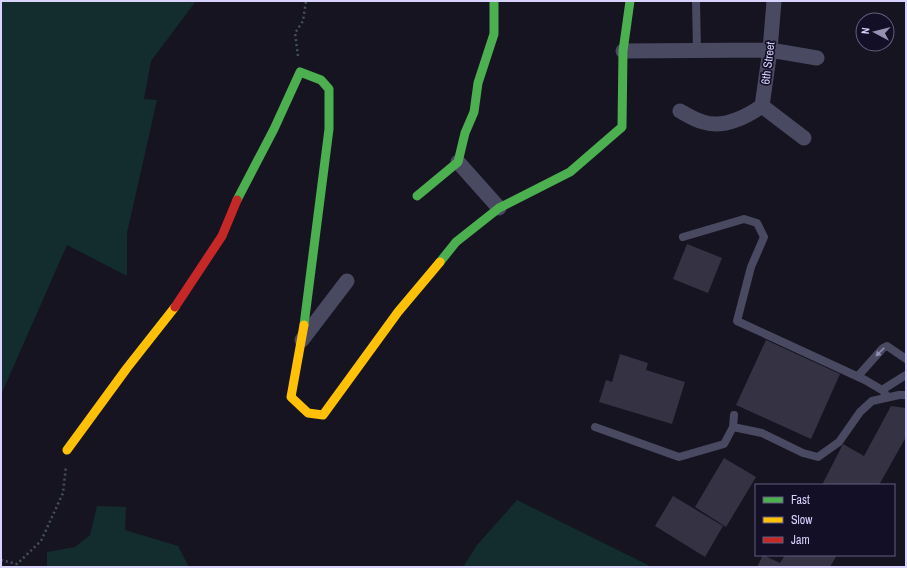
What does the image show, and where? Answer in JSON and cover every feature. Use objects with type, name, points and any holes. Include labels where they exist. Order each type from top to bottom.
[{"type":"street","points":[[417,196],[458,162],[465,133],[474,112],[478,83],[494,34],[494,1]]},
{"type":"street","points":[[67,450],[127,368],[173,310],[222,236],[241,191],[274,129],[300,72],[321,80],[330,89],[329,129],[302,341],[291,397],[308,413],[323,415],[398,312],[456,242],[499,208],[570,172],[622,127],[623,51],[630,1]]},
{"type":"street","name":"6th Street","points":[[762,106],[770,50],[774,1]]},
{"type":"street","points":[[623,51],[770,50],[817,58]]},
{"type":"street","points":[[680,111],[704,123],[716,124],[747,117],[762,106],[804,138]]},
{"type":"street","points":[[458,162],[499,208]]},
{"type":"street","points":[[302,341],[347,281]]},
{"type":"lane","points":[[696,1],[697,51]]},
{"type":"lane","points":[[683,237],[744,219],[757,223],[764,237],[751,267],[737,321],[858,376],[882,390],[888,397]]},
{"type":"lane","points":[[858,376],[883,348],[887,346],[906,359]]},
{"type":"lane","points":[[882,390],[906,375]]},
{"type":"lane","points":[[733,427],[762,433],[803,453],[818,456],[839,442],[860,412],[872,401],[906,395]]},
{"type":"lane","points":[[595,427],[679,457],[724,444],[733,427],[734,415]]},
{"type":"path","points":[[300,72],[295,33],[303,21],[306,1]]},
{"type":"path","points":[[1,560],[17,564],[41,541],[63,493],[67,450]]},
{"type":"green space","points":[[1,1],[196,1],[151,61],[144,99],[157,100],[127,233],[127,276],[67,245],[1,395]]},
{"type":"green space","points":[[517,500],[652,567],[463,567],[477,545]]},
{"type":"green space","points":[[97,506],[126,507],[125,530],[178,546],[189,567],[47,567],[47,552],[75,547],[90,535]]},
{"type":"building","points":[[687,244],[722,258],[708,293],[673,279]]},
{"type":"building","points":[[766,340],[840,374],[811,439],[736,405]]},
{"type":"building","points":[[620,354],[648,363],[646,370],[685,382],[672,424],[599,402],[606,380],[612,382]]},
{"type":"building","points":[[891,406],[906,408],[906,437],[880,484],[823,484],[843,444],[864,456]]},
{"type":"building","points":[[724,458],[756,477],[726,527],[695,507]]},
{"type":"building","points":[[673,496],[723,526],[705,557],[655,526]]},
{"type":"building","points":[[762,556],[780,563],[784,556],[836,556],[830,567],[757,567]]},
{"type":"traffic: fast","points":[[417,196],[458,162],[465,133],[474,112],[478,83],[494,34],[494,1]]},
{"type":"traffic: fast","points":[[440,262],[456,242],[499,208],[570,172],[622,127],[623,51],[630,1]]},
{"type":"traffic: fast","points":[[237,200],[274,129],[300,72],[321,80],[329,89],[329,129],[304,325]]},
{"type":"traffic: slow","points":[[304,325],[291,397],[308,413],[323,415],[398,312],[440,262]]},
{"type":"traffic: slow","points":[[67,450],[127,368],[175,307]]},
{"type":"traffic: jam","points":[[175,307],[222,236],[237,200]]}]
